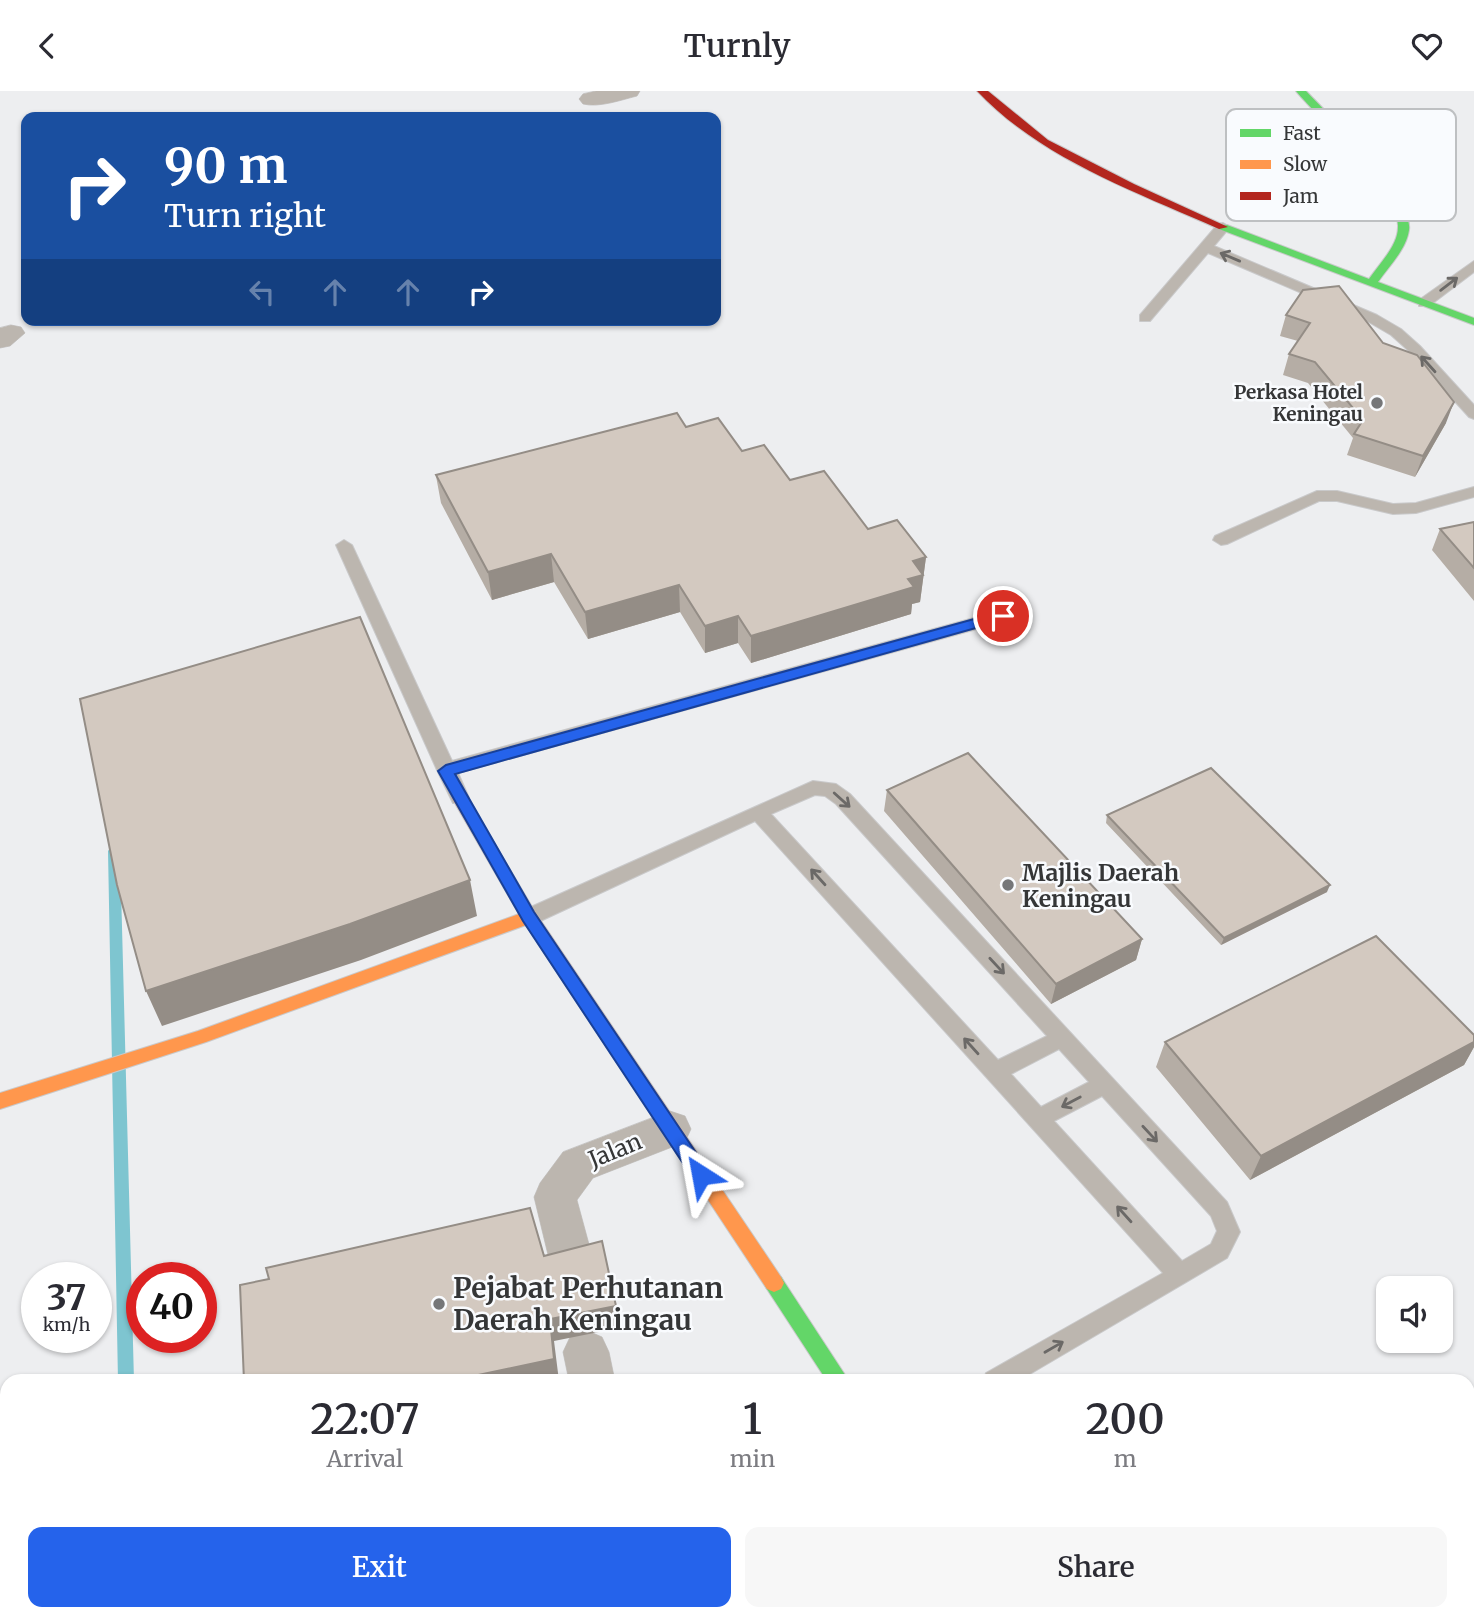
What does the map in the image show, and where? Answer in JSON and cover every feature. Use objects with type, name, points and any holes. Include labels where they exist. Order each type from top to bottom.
[{"type":"street","points":[[591,99],[629,91]]},
{"type":"street","points":[[982,91],[1034,135],[1082,164],[1223,227],[1474,321]]},
{"type":"street","points":[[1301,91],[1316,109]]},
{"type":"street","points":[[1372,283],[1401,238],[1404,221]]},
{"type":"street","points":[[460,798],[528,917],[834,1374]]},
{"type":"street","points":[[0,1101],[231,1027],[528,917]]},
{"type":"street","name":"Jalan","points":[[571,1259],[555,1197],[578,1165],[670,1129]]},
{"type":"lane","points":[[1145,318],[1223,227]]},
{"type":"lane","points":[[1206,247],[1372,318],[1396,332],[1474,414]]},
{"type":"lane","points":[[1424,303],[1474,265]]},
{"type":"lane","points":[[1221,540],[1317,496],[1337,496],[1393,509],[1416,508],[1474,492]]},
{"type":"lane","points":[[344,545],[460,798]]},
{"type":"lane","points":[[446,771],[1003,616]]},
{"type":"lane","points":[[528,917],[813,788],[829,789],[843,799],[1219,1209],[1229,1231],[1219,1251],[1007,1374]]},
{"type":"lane","points":[[758,812],[1180,1275]]},
{"type":"lane","points":[[995,1072],[1062,1038]]},
{"type":"lane","points":[[1038,1119],[1104,1084]]},
{"type":"building","name":"Perkasa Hotel Keningau","points":[[1339,286],[1383,343],[1417,355],[1454,402],[1423,456],[1354,434],[1363,420],[1315,362],[1289,354],[1310,323],[1286,315],[1303,290]]},
{"type":"building","points":[[677,413],[686,427],[718,418],[742,451],[764,445],[790,480],[824,471],[868,529],[897,520],[926,557],[913,561],[923,575],[908,579],[914,587],[751,636],[738,616],[705,626],[679,585],[585,612],[551,554],[488,572],[436,475]]},
{"type":"building","points":[[1474,522],[1474,568],[1440,529]]},
{"type":"building","points":[[360,617],[470,880],[350,924],[146,991],[117,885],[80,699]]},
{"type":"building","name":"Majlis Daerah Keningau","points":[[968,753],[1142,939],[1056,984],[887,790]]},
{"type":"building","points":[[1211,768],[1330,885],[1224,938],[1107,815]]},
{"type":"building","points":[[1376,936],[1474,1035],[1474,1042],[1261,1156],[1165,1042]]},
{"type":"building","name":"Pejabat Perhutanan Daerah Keningau","points":[[530,1208],[544,1256],[602,1241],[616,1306],[550,1319],[554,1359],[483,1374],[244,1374],[240,1285],[269,1279],[266,1268]]},
{"type":"waterway","points":[[114,851],[126,1374]]},
{"type":"traffic: fast","points":[[1301,91],[1318,109]]},
{"type":"traffic: fast","points":[[1372,283],[1399,242],[1404,227],[1403,221]]},
{"type":"traffic: fast","points":[[1223,227],[1474,322]]},
{"type":"traffic: fast","points":[[774,1283],[834,1374]]},
{"type":"traffic: slow","points":[[460,798],[529,917],[774,1283]]},
{"type":"traffic: slow","points":[[0,1101],[200,1037],[529,917]]},
{"type":"traffic: jam","points":[[982,91],[1044,142],[1130,186],[1223,227]]},
{"type":"place","name":"Perkasa Hotel Keningau","points":[[1377,403]]},
{"type":"place","name":"Majlis Daerah Keningau","points":[[1008,885]]},
{"type":"place","name":"Pejabat Perhutanan Daerah Keningau","points":[[439,1304]]},
{"type":"route","points":[[701,1175],[528,917],[446,771],[1003,616]]}]
